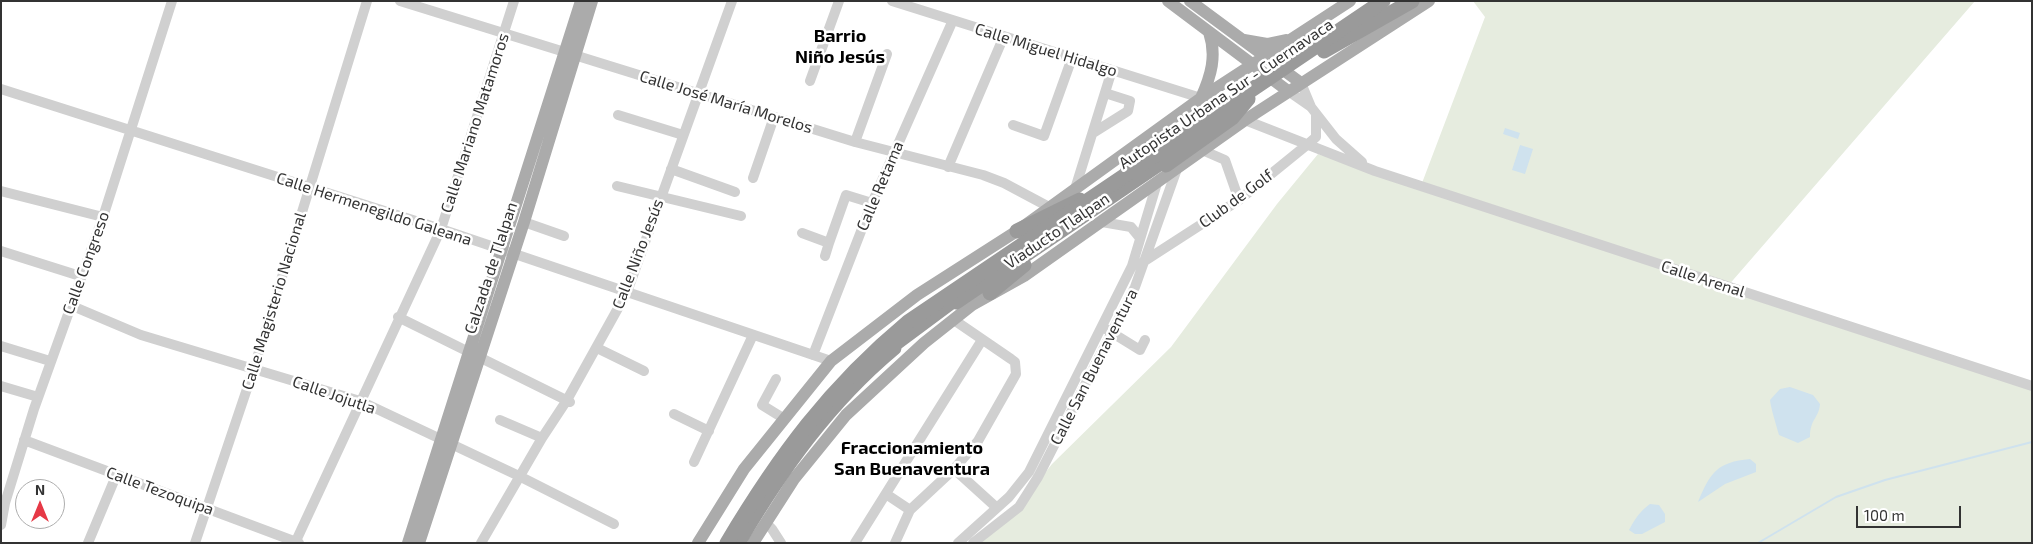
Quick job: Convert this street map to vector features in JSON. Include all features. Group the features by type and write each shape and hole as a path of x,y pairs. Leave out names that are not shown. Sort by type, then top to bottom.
{"highway":[{"path":"1358,24 1376,1"},
{"name":"Viaducto Tlalpan","path":"1318,51 1358,24 1382,1"},
{"name":"Autopista Urbana Sur - Cuernavaca","path":"733,543 783,464 810,429 856,379 886,351 977,284 1382,1"},
{"name":"Autopista Urbana Sur - Cuernavaca","path":"726,543 780,459 805,425 832,394 883,343 908,322 977,274 1395,1"},
{"name":"Viaducto Tlalpan","path":"726,543 756,488 806,420 833,388 882,342 1245,98 1399,1"},
{"path":"1358,24 1412,1"},
{"path":"1245,98 1232,118 1172,166 1130,176 1134,161 1206,109 1245,98"},
{"path":"1017,231 1103,194"},
{"path":"990,293 1032,258 1080,223 1103,194"},
{"name":"Viaducto Tlalpan","path":"738,543 801,444 864,374 921,327 1103,194"}],"main road":[{"name":"Calzada de Tlalpan","path":"507,253 524,222 569,54 581,1"},
{"name":"Calzada de Tlalpan","path":"419,543 446,443 569,54 592,1"},
{"path":"1168,1 1288,91"},
{"path":"1190,1 1301,83"},
{"name":"Viaducto Tlalpan","path":"698,543 744,469 831,361 917,296 1017,231 1201,98 1350,1"},
{"path":"1358,24 1373,29 1419,1"},
{"name":"Viaducto Tlalpan","path":"753,543 794,479 846,415 924,343 990,293 1024,276 1157,183 1172,166 1202,150 1288,91 1366,44 1429,1"},
{"path":"1201,98 1210,77 1212,64 1214,47 1209,32"},
{"path":"1242,39 1267,44 1291,40"},
{"name":"Calzada de Tlalpan","path":"408,543 446,443"}],"street":[{"name":"Calle Congreso","path":"1,525 12,479 38,397 132,130 172,1"},
{"name":"Calle Magisterio Nacional","path":"195,543 254,368 368,1"},
{"name":"Calle José María Morelos","path":"400,1 855,142 1004,183 1050,207"},
{"name":"Calle Mariano Matamoros","path":"296,542 398,317 441,229 514,1"},
{"name":"Calle Niño Jesús","path":"481,543 542,438 569,401 628,292 732,1"},
{"path":"810,81 839,1"},
{"name":"Calle Miguel Hidalgo","path":"892,1 1201,98"},
{"name":"Calle Retama","path":"813,355 872,203 953,20"},
{"path":"948,167 1004,36"},
{"path":"855,142 887,54"},
{"path":"1013,125 1044,136 1072,58"},
{"path":"1075,189 1112,70"},
{"path":"1301,83 1313,111 1316,136 1308,144"},
{"name":"Calle Hermenegildo Galeana","path":"1,89 441,229 507,253 831,361"},
{"path":"1288,91 1313,111 1353,156 1375,171"},
{"path":"1092,133 1128,111 1130,101 1105,93"},
{"path":"618,115 683,134"},
{"path":"753,178 774,117"},
{"path":"1245,120 1375,171"},
{"name":"Club de Golf","path":"1132,266 1145,261 1238,200 1308,144"},
{"path":"1202,150 1225,160 1238,200"},
{"name":"Calle San Buenaventura","path":"958,543 1009,497 1029,472 1107,329 1135,287 1145,261 1172,166"},
{"path":"671,169 735,192"},
{"name":"Calle Arenal","path":"1375,171 2032,386"},
{"name":"Calle San Buenaventura","path":"973,543 1019,507 1038,477 1107,329 1132,266 1157,183"},
{"path":"617,186 741,216"},
{"path":"1,191 102,217"},
{"path":"825,256 846,196 872,203"},
{"path":"524,222 564,236"},
{"path":"1102,222 1130,227 1140,238"},
{"path":"802,233 829,243"},
{"path":"1,251 80,276"},
{"name":"Calle Jojutla","path":"70,305 141,335 360,401 519,476 614,524"},
{"path":"398,317 569,401"},
{"path":"895,543 910,510 954,469 978,441 1016,374 1015,362 954,320"},
{"path":"1107,329 1140,350 1145,340"},
{"path":"694,462 753,335"},
{"path":"855,543 982,340"},
{"path":"1,346 50,361"},
{"path":"597,348 644,371"},
{"path":"776,379 762,404 784,418"},
{"path":"1,386 38,397"},
{"path":"674,414 709,431"},
{"path":"500,420 542,438"},
{"name":"Calle Tezoquipa","path":"24,440 296,542"},
{"path":"954,469 997,508"},
{"path":"88,543 116,476"},
{"path":"1,478 12,479"},
{"path":"886,494 910,510"},
{"path":"766,524 772,529 781,543"}],"shaded area":[{"path":"1473,1 1975,1 1727,287 1422,183 1485,17"},
{"path":"1318,154 2032,390 2032,543 973,543 1031,491 1052,464 1171,347 1277,204"}],"water":[{"path":"1505,128 1520,133 1518,139 1503,134"},
{"path":"1520,145 1533,149 1525,174 1512,170"},
{"path":"1790,387 1813,395 1820,404 1818,413 1811,426 1810,437 1798,443 1779,435 1770,400 1780,389"},
{"path":"1750,459 1756,464 1756,472 1725,484 1698,502 1711,476 1722,466"},
{"path":"1650,504 1659,505 1665,514 1665,522 1642,534 1635,534 1629,530 1643,509"}],"waterway":[{"path":"1758,543 1836,497 1885,480 2032,442"}],"district":[{"name":"Barrio Niño Jesús","path":"840,46"},
{"name":"Fraccionamiento San Buenaventura","path":"912,458"}]}
